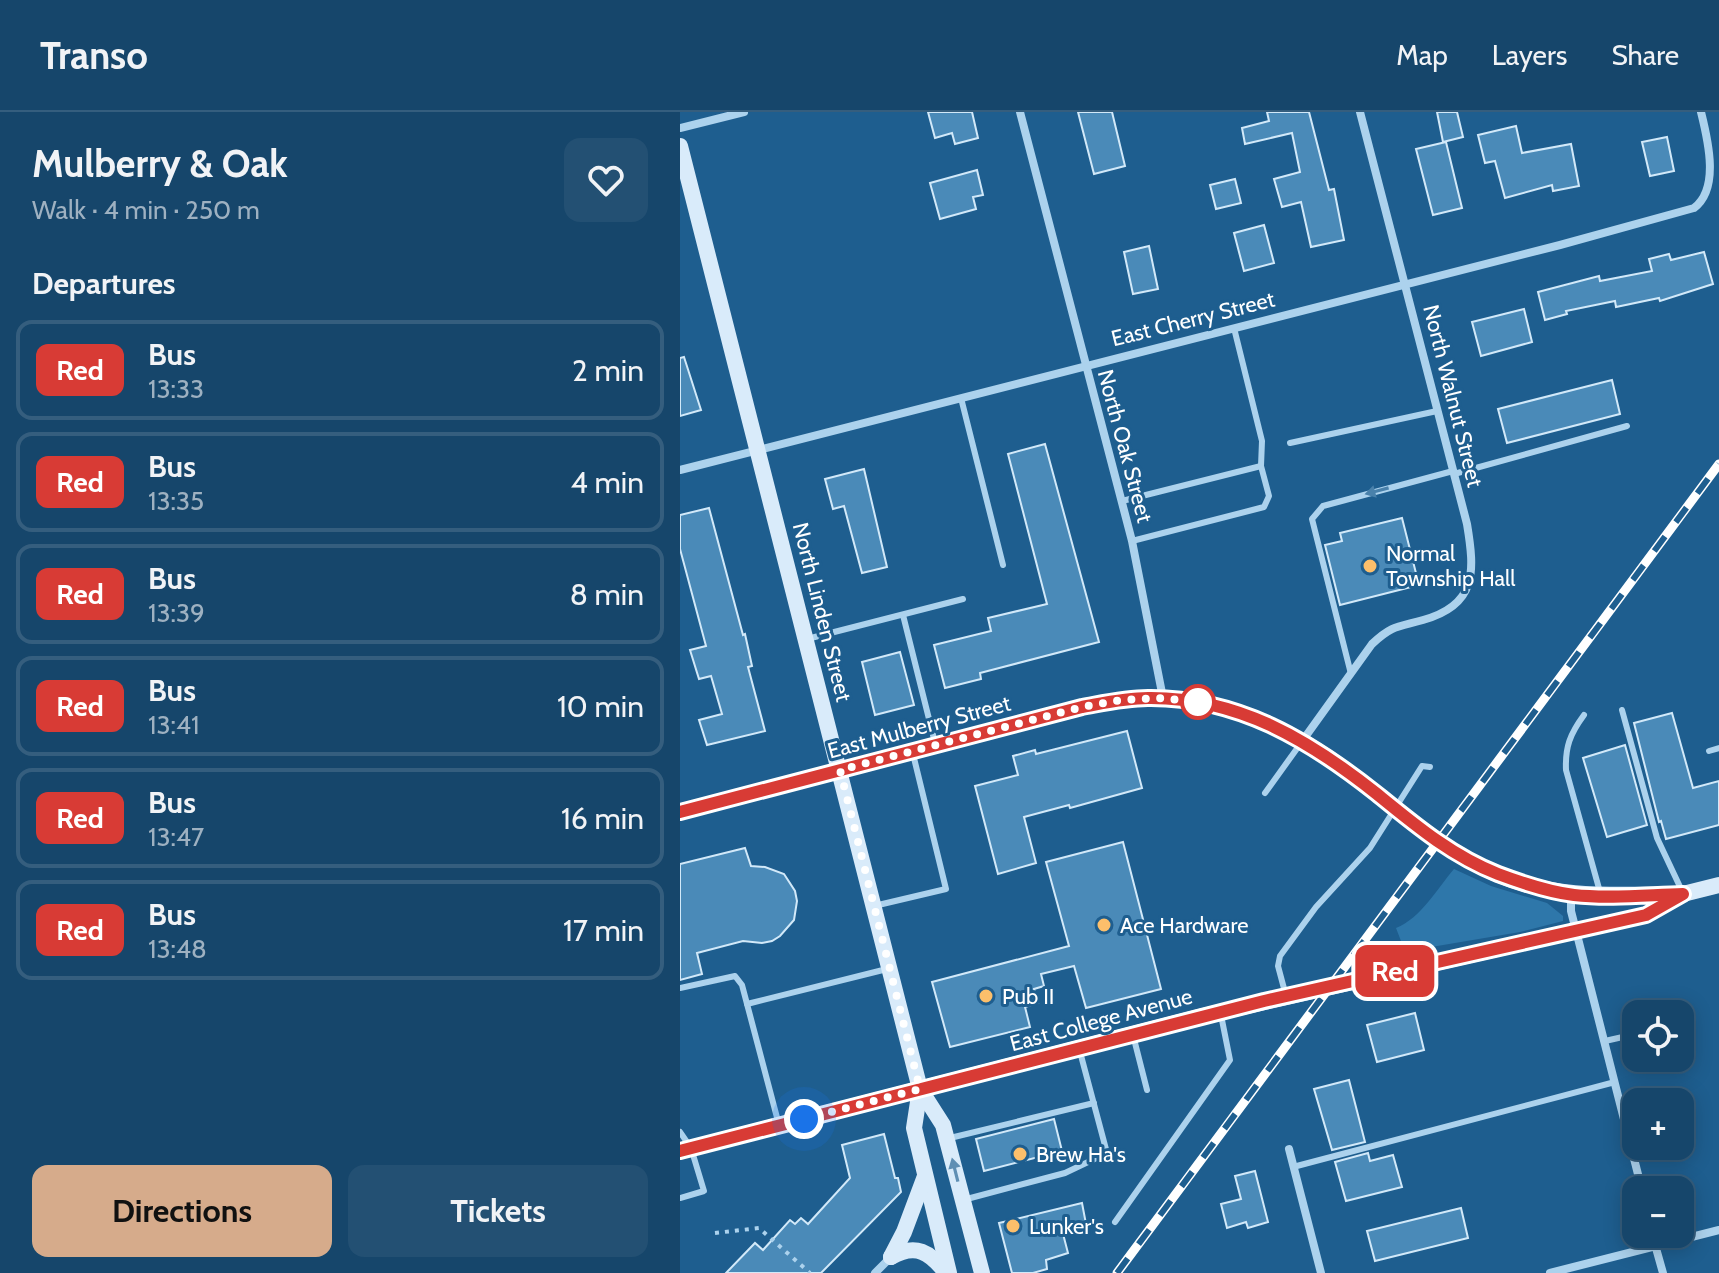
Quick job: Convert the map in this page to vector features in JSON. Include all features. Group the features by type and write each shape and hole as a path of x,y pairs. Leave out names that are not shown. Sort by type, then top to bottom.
{"main road":[{"name":"North Linden Street","path":"680,146 920,1089"},
{"name":"East Mulberry Street","path":"680,812 1082,707 1121,700 1167,699 1203,703 1245,714 1303,740 1459,856 1497,874 1571,895 1683,894"},
{"name":"East College Avenue","path":"685,1150 1286,996 1646,915 1683,894 1719,885"},
{"path":"920,1089 943,1125 982,1273"},
{"path":"920,1089 914,1128 948,1273"},
{"path":"891,1257 926,1175"},
{"path":"891,1257 902,1251 921,1251 933,1255 948,1273"}],"street":[{"path":"680,128 744,112"},
{"name":"North Oak Street","path":"1020,112 1122,501 1167,699"},
{"name":"North Walnut Street","path":"1351,674 1384,631 1444,613 1459,602 1470,581 1472,553 1360,112"},
{"name":"East Cherry Street","path":"680,470 1694,208 1711,195 1716,180 1701,112"},
{"path":"1303,740 1351,674"},
{"path":"1571,895 1571,911 1638,1176"},
{"path":"1289,1149 1321,1273"},
{"path":"1694,1236 1719,1230"},
{"path":"1550,1273 1644,1248"},
{"path":"1656,1248 1663,1273"},
{"path":"875,1273 891,1257"}],"lane":[{"path":"1132,541 1264,507 1269,496 1261,466 1262,441 1234,328"},
{"path":"961,398 1003,565"},
{"path":"1290,443 1437,411"},
{"path":"1351,674 1312,519 1323,506 1627,426"},
{"path":"1122,501 1261,466"},
{"path":"807,639 963,599"},
{"path":"903,615 935,745"},
{"path":"1622,710 1657,838 1683,894"},
{"path":"1584,715 1571,732 1566,750 1566,770 1601,895"},
{"path":"1265,793 1303,740"},
{"path":"1709,751 1719,748"},
{"path":"874,906 946,889 913,751"},
{"path":"1286,996 1278,966 1280,956 1316,907 1370,848 1422,766 1430,767"},
{"path":"747,1004 890,968"},
{"path":"680,988 735,976 742,985 779,1125"},
{"path":"1115,1222 1230,1060 1221,1012"},
{"path":"1133,1035 1147,1090"},
{"path":"1605,1041 1622,1037"},
{"path":"963,1200 1065,1173 1107,1153 1079,1048"},
{"path":"1293,1167 1615,1082"},
{"path":"947,1138 1094,1103"},
{"path":"680,1132 704,1191 680,1198"}],"path":[{"path":"715,1233 759,1228 810,1273"}],"shaded area":[{"path":"1454,869 1491,886 1547,903 1563,916 1563,921 1520,932 1384,955 1383,947 1401,941 1396,928 1421,910"}],"building":[{"path":"928,112 972,112 978,138 955,144 952,133 935,138"},
{"path":"1078,112 1112,112 1125,166 1094,174"},
{"path":"1267,112 1309,112 1329,190 1334,189 1344,240 1311,247 1301,202 1282,207 1274,179 1300,172 1292,133 1245,144 1242,128 1269,121"},
{"path":"1437,112 1457,112 1463,137 1443,142"},
{"path":"1516,126 1522,153 1571,144 1579,186 1553,191 1552,185 1505,198 1495,161 1485,163 1478,135"},
{"path":"1667,137 1674,171 1650,176 1642,142"},
{"path":"1446,142 1462,208 1433,215 1416,149"},
{"path":"977,170 983,195 973,197 976,209 940,219 930,183"},
{"path":"1235,179 1241,203 1216,209 1210,185"},
{"path":"1264,225 1274,263 1244,271 1234,233"},
{"path":"1149,246 1158,289 1133,294 1124,252"},
{"path":"1704,252 1713,284 1660,301 1659,298 1616,307 1615,301 1566,311 1567,314 1545,320 1538,292 1599,276 1600,281 1652,271 1649,259 1669,254 1671,260"},
{"path":"1524,309 1532,342 1481,356 1472,322"},
{"path":"684,357 701,410 680,416 680,358"},
{"path":"1612,380 1620,414 1507,443 1498,409"},
{"path":"1045,444 1099,642 980,673 981,679 945,688 934,645 991,631 988,618 1047,604 1008,454"},
{"path":"864,469 887,567 862,573 844,506 833,509 825,479"},
{"path":"709,508 745,634 752,666 748,667 765,731 707,745 699,720 722,714 711,676 699,679 690,650 706,646 680,549 680,515"},
{"name":"Normal Township Hall","path":"1402,518 1419,585 1340,605 1325,545 1342,541 1340,533"},
{"path":"900,652 914,705 875,715 862,662"},
{"path":"1672,713 1693,788 1719,781 1719,825 1666,839 1634,723"},
{"path":"1127,731 1142,788 1024,817 1036,863 998,874 975,786 1018,775 1013,756 1035,750 1036,754"},
{"path":"1625,745 1647,825 1607,837 1583,758"},
{"name":"Ace Hardware","path":"1123,842 1161,989 1086,1008 1074,966 1041,974 1044,986 1034,989 1038,1003 1025,1007 1030,1027 950,1047 932,982 1069,946 1046,862"},
{"path":"745,848 751,866 784,874 795,891 794,920 772,941 743,941 697,953 702,974 680,980 680,864"},
{"path":"1415,1013 1424,1050 1377,1062 1367,1025"},
{"path":"1349,1080 1365,1142 1332,1150 1314,1089"},
{"path":"1054,1119 1062,1151 984,1171 976,1139"},
{"path":"884,1134 901,1192 821,1273 726,1273 755,1243 763,1250 790,1220 795,1224 801,1218 808,1224 850,1178 842,1145"},
{"path":"1368,1153 1370,1161 1393,1155 1402,1187 1346,1201 1335,1162"},
{"path":"1255,1171 1268,1222 1248,1228 1246,1222 1227,1228 1221,1204 1241,1199 1235,1176"},
{"path":"1082,1203 1086,1224 1062,1230 1068,1253 1046,1260 1047,1269 1012,1273 999,1223"},
{"path":"1461,1208 1468,1238 1375,1261 1367,1231"}],"railway":[{"path":"1117,1273 1719,464"}],"bus line":[{"name":"Red","path":"680,812 1082,707 1121,700 1163,698 1203,703 1245,714 1295,735 1355,777 1439,843 1497,874 1571,895 1683,894 1646,915 1264,1001 680,1151"}],"place":[{"name":"Normal Township Hall","path":"1370,566"},
{"name":"Ace Hardware","path":"1104,925"},
{"name":"Pub II","path":"986,996"},
{"name":"Brew Ha's","path":"1020,1154"},
{"name":"Lunker's","path":"1013,1226"}],"route":[{"path":"804,1119 920,1089 840,770 1082,707 1145,698 1203,703 1198,702"}]}
